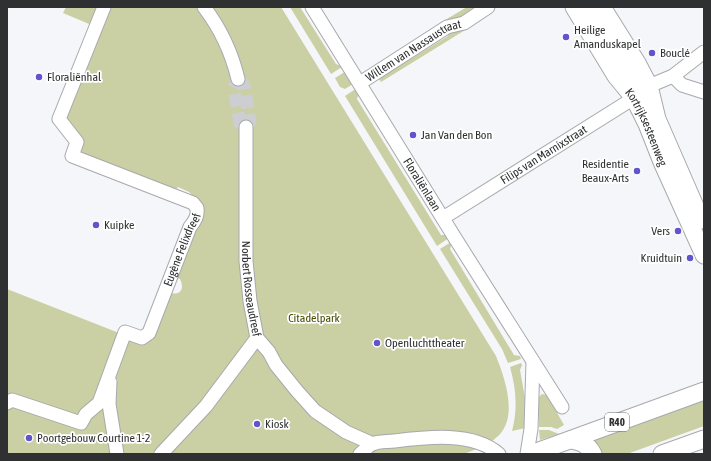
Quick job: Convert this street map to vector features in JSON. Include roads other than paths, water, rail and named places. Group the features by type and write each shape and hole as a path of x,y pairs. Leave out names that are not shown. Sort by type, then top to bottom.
{"main road":[{"name":"Kortrijksesteenweg","path":"574,7 616,76 641,92 657,119 704,226"},
{"name":"Kortrijksesteenweg","path":"602,7 637,63 647,124 662,162 704,255"},
{"name":"R40","path":"530,454 704,391"},
{"path":"662,454 704,439"},
{"path":"571,440 582,442 588,446 593,454"}],"street":[{"name":"Eugène Felixdreef","path":"7,403 12,400 81,423 86,414 99,403 125,332 142,338 149,333 190,227 195,222 198,214 197,208 193,203 72,156 78,142 59,119 104,7"},
{"path":"204,7 219,30 229,51 238,79"},
{"name":"Floraliënlaan","path":"312,7 532,362 562,407"},
{"name":"Willem van Nassaustraat","path":"360,83 447,28 464,23 488,7"},
{"path":"586,7 641,92"},
{"path":"592,7 641,92 704,240"},
{"name":"Filips van Marnixstraat","path":"443,218 641,92 673,76 704,52"},
{"path":"673,76 682,84 704,92"},
{"name":"Norbert Rosseaudreef","path":"246,127 246,261 250,301 257,338 269,352 276,365 315,411 346,432 373,444"},
{"path":"161,454 206,406 257,338"},
{"name":"Floraliënlaan","path":"527,454 531,429 533,394 532,362"},
{"path":"110,370 109,404 117,454"},
{"path":"360,454 373,444 412,438 470,439 482,443 499,454"}],"tunnel":[{"path":"238,79 244,85 250,121 246,127 240,123 234,88 238,79"}],"place":[{"name":"Heilige Amanduskapel","path":"566,37"},
{"name":"Bouclé","path":"652,53"},
{"name":"Floraliënhal","path":"39,77"},
{"name":"Jan Van den Bon","path":"413,135"},
{"name":"Residentie Beaux-Arts","path":"637,171"},
{"name":"Kuipke","path":"96,225"},
{"name":"Vers","path":"678,231"},
{"name":"Kruidtuin","path":"690,258"},
{"name":"Openluchttheater","path":"377,343"},
{"name":"Kiosk","path":"257,424"},
{"name":"Poortgebouw Courtine 1-2","path":"29,438"}],"park label":[{"name":"Citadelpark","path":"314,318"}]}
